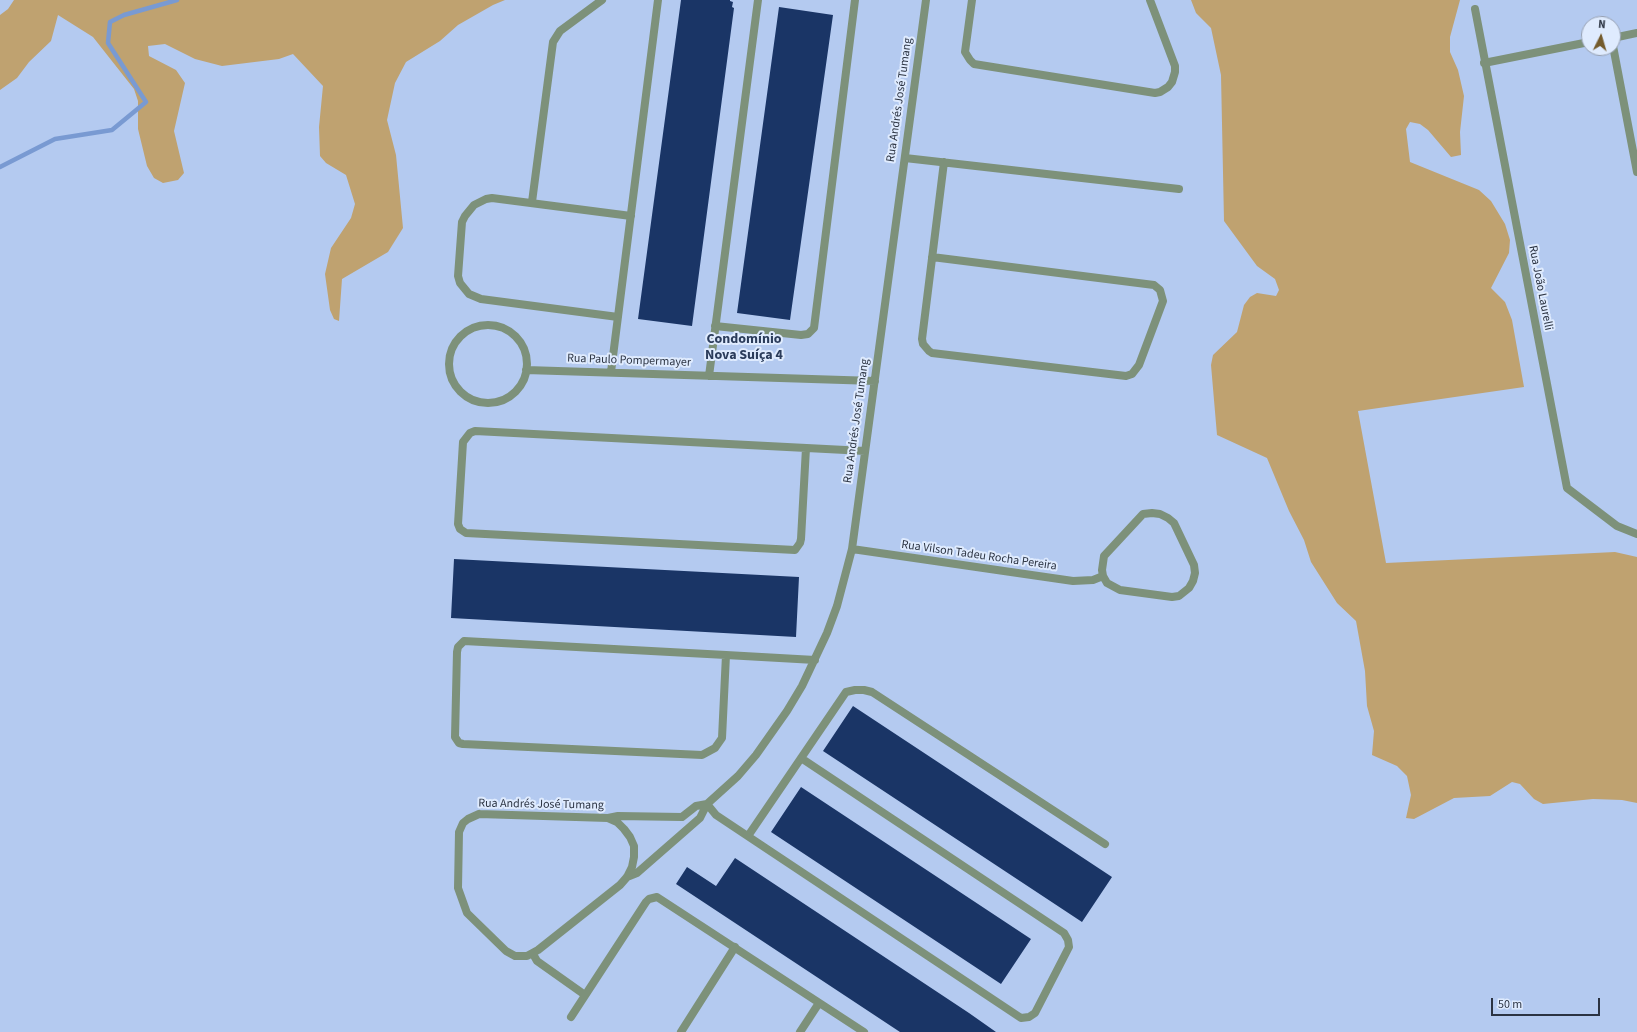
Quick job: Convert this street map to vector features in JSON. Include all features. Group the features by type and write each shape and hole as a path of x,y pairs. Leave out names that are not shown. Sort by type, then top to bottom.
{"street":[{"path":"532,202 553,42 560,30 602,0"},
{"path":"610,372 658,0"},
{"path":"709,376 758,0"},
{"path":"715,326 801,335 808,334 814,328 855,0"},
{"name":"Rua Andrés José Tumang","path":"707,804 738,776 772,734 787,711 815,660 837,606 852,550 926,0"},
{"path":"972,0 966,52 974,64 1155,93 1168,87 1172,82 1175,66 1150,0"},
{"name":"Rua João Laurelli","path":"1475,9 1484,63 1567,488 1617,526 1637,534"},
{"path":"1621,36 1637,33"},
{"path":"1484,63 1581,44"},
{"path":"1615,56 1637,172"},
{"path":"905,158 1179,189"},
{"path":"932,257 1154,286 1160,290 1163,301 1139,365 1132,374 1126,376 932,353 926,349 922,339 932,257 944,162"},
{"path":"618,317 481,300 468,294 458,276 457,269 462,222 469,210 479,201 492,198 631,216"},
{"path":"489,325 507,330 518,340 525,351 526,370 524,379 513,394 496,402 482,402 469,397 455,385 449,367 449,358 456,341 463,334 480,326 489,325"},
{"name":"Rua Paulo Pompermayer","path":"526,370 875,381"},
{"path":"806,448 801,538 800,543 794,550 466,533 458,524 463,442 470,433 475,431 865,451"},
{"path":"1152,513 1160,514 1174,523 1194,566 1195,574 1189,588 1184,593 1172,597 1120,590 1107,583 1104,576 1102,570 1104,556 1143,514 1152,513"},
{"name":"Rua Vilson Tadeu Rocha Pereira","path":"852,550 1073,581 1093,580 1104,576"},
{"path":"726,655 724,732 715,748 702,755 463,744 459,743 455,737 457,652 460,643 464,641 726,655 815,660"},
{"path":"748,836 846,692 855,690 872,692 1105,844"},
{"path":"707,804 716,815 1020,1018 1029,1017 1035,1013 1068,948 1067,936 801,758"},
{"path":"608,818 618,816 682,817 696,806 707,804"},
{"path":"627,877 637,874 700,818 707,804"},
{"name":"Rua Andrés José Tumang","path":"479,814 608,818 617,822 624,829 634,846 632,867 627,877 620,885 533,954 521,957 510,954 467,913 458,888 459,832 461,827 468,819 479,814"},
{"path":"570,1017 646,902 653,898 661,899 864,1032"},
{"path":"681,1032 735,948"},
{"path":"533,954 537,961 585,994"},
{"path":"800,1032 819,1003"}],"shaded area":[{"path":"14,0 505,0 493,5 458,25 440,41 406,62 395,83 387,120 396,155 403,228 388,252 342,279 339,321 334,319 330,310 325,274 331,248 351,218 355,204 346,175 326,163 320,156 319,127 323,86 293,54 279,59 222,66 195,59 165,44 148,46 149,56 176,70 185,83 174,131 184,173 178,180 163,183 154,178 147,166 138,129 138,101 134,89 93,37 58,15 51,41 29,62 17,78 0,90 0,15 8,9"},
{"path":"1191,0 1460,0 1450,37 1450,52 1458,70 1464,96 1460,132 1461,155 1451,157 1428,130 1420,124 1410,122 1406,129 1410,162 1479,190 1491,201 1505,224 1510,240 1509,253 1491,288 1505,302 1512,320 1524,387 1358,411 1386,563 1615,552 1637,557 1637,803 1622,800 1593,799 1543,804 1534,799 1520,784 1512,782 1490,796 1454,798 1414,819 1406,818 1411,795 1407,776 1397,766 1372,755 1374,731 1367,706 1365,671 1356,621 1337,603 1311,562 1304,540 1289,511 1267,458 1217,435 1211,365 1213,355 1237,332 1244,305 1250,297 1257,293 1276,296 1279,290 1275,279 1257,266 1224,221 1221,75 1211,28 1196,13"}],"building":[{"path":"681,0 730,0 733,2 732,7 734,8 692,326 638,319"},
{"path":"779,7 833,15 790,320 737,313"},
{"path":"454,559 799,577 796,637 451,618"},
{"path":"853,706 1112,877 1082,922 823,751"},
{"path":"801,787 1031,939 1001,984 771,832"},
{"path":"735,858 996,1032 900,1032 676,884 687,867 716,886"}],"waterway":[{"path":"0,167 55,139 112,130 146,102 108,43 110,22 124,15 177,0"}],"district":[{"name":"Condomínio Nova Suíça 4","path":"744,348"}]}
